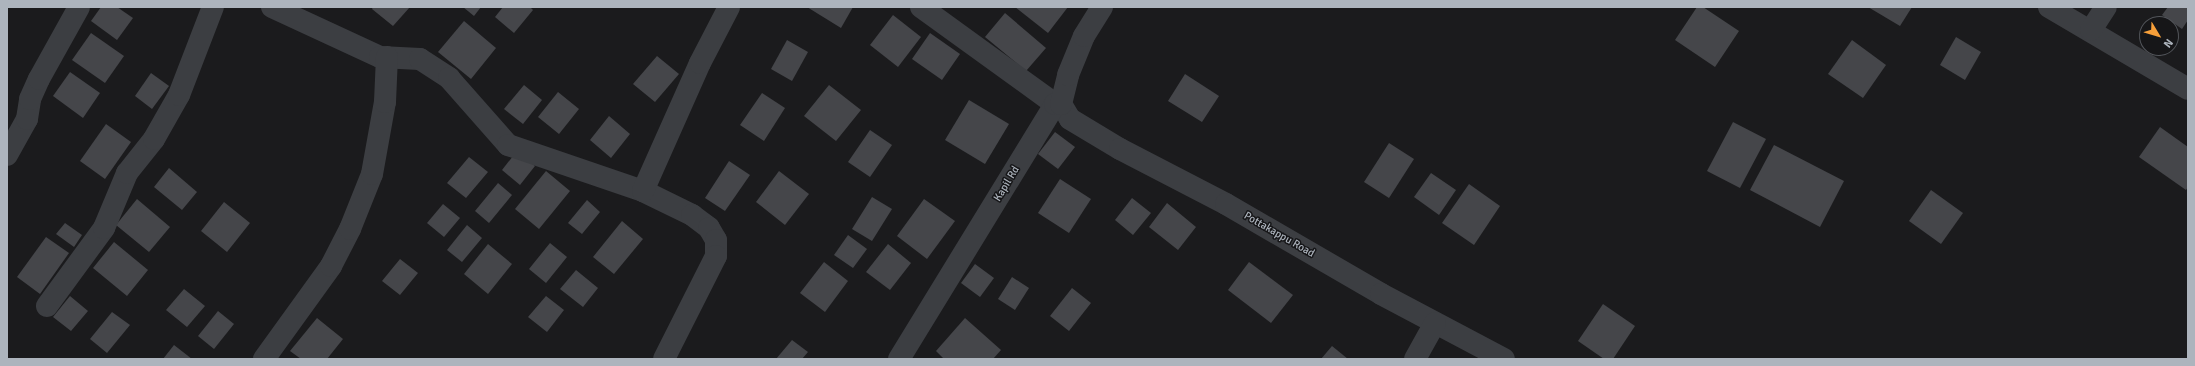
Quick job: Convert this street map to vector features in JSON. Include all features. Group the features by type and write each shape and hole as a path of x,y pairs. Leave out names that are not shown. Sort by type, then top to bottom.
{"street":[{"path":"7,155 27,119 30,99 39,79 79,7"},
{"path":"47,306 104,228 127,173 154,139 179,95 213,7"},
{"path":"272,7 380,57 420,59 449,78 508,144 643,191 692,215 709,228 716,240 716,256 664,359"},
{"path":"643,191 697,70 729,7"},
{"name":"Pottakappu Road","path":"920,7 1058,104 1070,118 1120,149 1226,204 1435,323 1504,359"},
{"name":"Kapil Rd","path":"899,359 1058,104 1084,36 1102,7"},
{"path":"2049,7 2091,30 2188,89"},
{"path":"2091,30 2106,7"},
{"path":"264,359 331,266 350,229 372,174 385,102 387,57"},
{"path":"1415,359 1435,323"}],"building":[{"path":"101,7 117,7 133,18 117,40 91,21"},
{"path":"373,7 410,7 393,26 372,9"},
{"path":"463,7 481,7 474,16"},
{"path":"503,7 530,7 533,10 514,33 495,17"},
{"path":"807,7 853,7 841,28"},
{"path":"1015,7 1068,7 1048,33"},
{"path":"1697,7 1703,7 1739,31 1715,67 1675,40"},
{"path":"1868,7 1912,7 1900,26"},
{"path":"2168,7 2188,7 2188,20 2182,29 2179,27 2179,16 2162,15"},
{"path":"1005,13 1046,48 1026,71 985,37"},
{"path":"893,15 921,37 898,67 870,45"},
{"path":"464,21 496,48 471,79 438,52"},
{"path":"91,33 124,56 105,83 72,60"},
{"path":"930,33 960,54 942,80 912,59"},
{"path":"1956,37 1981,52 1965,80 1940,65"},
{"path":"787,40 808,52 792,81 771,69"},
{"path":"1852,40 1886,65 1863,98 1828,74"},
{"path":"657,56 679,74 655,102 633,84"},
{"path":"70,72 100,93 83,118 53,96"},
{"path":"151,73 169,86 152,109 135,96"},
{"path":"1185,74 1219,96 1202,122 1168,101"},
{"path":"524,85 542,100 523,124 504,109"},
{"path":"829,85 861,110 836,141 804,116"},
{"path":"558,92 579,109 559,134 538,117"},
{"path":"762,93 785,108 764,141 740,125"},
{"path":"969,100 1009,124 985,164 945,140"},
{"path":"609,116 630,134 611,158 590,140"},
{"path":"1733,122 1766,139 1740,188 1707,171"},
{"path":"106,124 131,142 105,179 80,161"},
{"path":"2160,127 2188,147 2188,187 2186,190 2139,157"},
{"path":"870,130 892,145 870,177 848,162"},
{"path":"1055,132 1075,147 1058,169 1038,154"},
{"path":"1389,143 1414,159 1389,198 1364,182"},
{"path":"1774,145 1844,181 1820,227 1750,190"},
{"path":"517,151 535,166 520,185 502,170"},
{"path":"469,157 488,172 466,198 447,183"},
{"path":"729,161 750,175 725,211 705,198"},
{"path":"169,168 197,192 182,210 154,187"},
{"path":"546,171 570,191 539,229 515,209"},
{"path":"779,171 809,194 785,225 756,202"},
{"path":"1431,173 1456,190 1439,215 1414,197"},
{"path":"1060,179 1091,199 1069,233 1038,213"},
{"path":"498,183 512,195 489,223 475,211"},
{"path":"1469,184 1500,206 1474,245 1442,223"},
{"path":"1931,190 1963,213 1941,244 1909,221"},
{"path":"872,197 892,209 872,241 852,229"},
{"path":"1132,198 1151,213 1133,235 1115,220"},
{"path":"137,199 170,227 149,252 116,225"},
{"path":"924,199 955,221 927,259 897,236"},
{"path":"587,200 600,212 582,234 568,223"},
{"path":"224,202 250,223 227,252 201,231"},
{"path":"1167,203 1196,227 1178,250 1149,227"},
{"path":"443,204 460,218 444,237 427,223"},
{"path":"622,221 643,239 614,274 593,257"},
{"path":"65,223 82,235 74,247 56,234"},
{"path":"467,225 482,238 462,262 447,250"},
{"path":"848,235 867,249 853,268 834,255"},
{"path":"46,237 69,253 40,294 17,277"},
{"path":"114,242 148,270 127,296 93,268"},
{"path":"550,243 567,257 546,283 529,269"},
{"path":"488,244 512,264 488,294 464,274"},
{"path":"888,244 911,263 890,290 866,272"},
{"path":"400,259 418,273 400,295 382,281"},
{"path":"824,262 848,281 825,312 800,293"},
{"path":"1249,262 1293,295 1271,323 1228,290"},
{"path":"975,264 994,278 980,297 961,283"},
{"path":"576,270 598,288 583,307 560,289"},
{"path":"1012,277 1029,288 1015,310 998,299"},
{"path":"1072,288 1091,303 1069,331 1050,316"},
{"path":"184,289 205,306 187,327 166,310"},
{"path":"70,296 88,311 71,331 53,317"},
{"path":"546,296 564,310 547,332 528,317"},
{"path":"1603,304 1635,326 1613,359 1604,359 1578,341"},
{"path":"218,311 234,324 214,349 198,336"},
{"path":"112,312 130,325 107,353 90,339"},
{"path":"317,318 343,339 327,359 301,359 290,351"},
{"path":"965,318 1001,350 993,359 944,359 936,351"},
{"path":"792,340 808,352 802,359 776,359"},
{"path":"174,345 192,359 163,359"},
{"path":"1332,346 1348,359 1321,359"}]}
